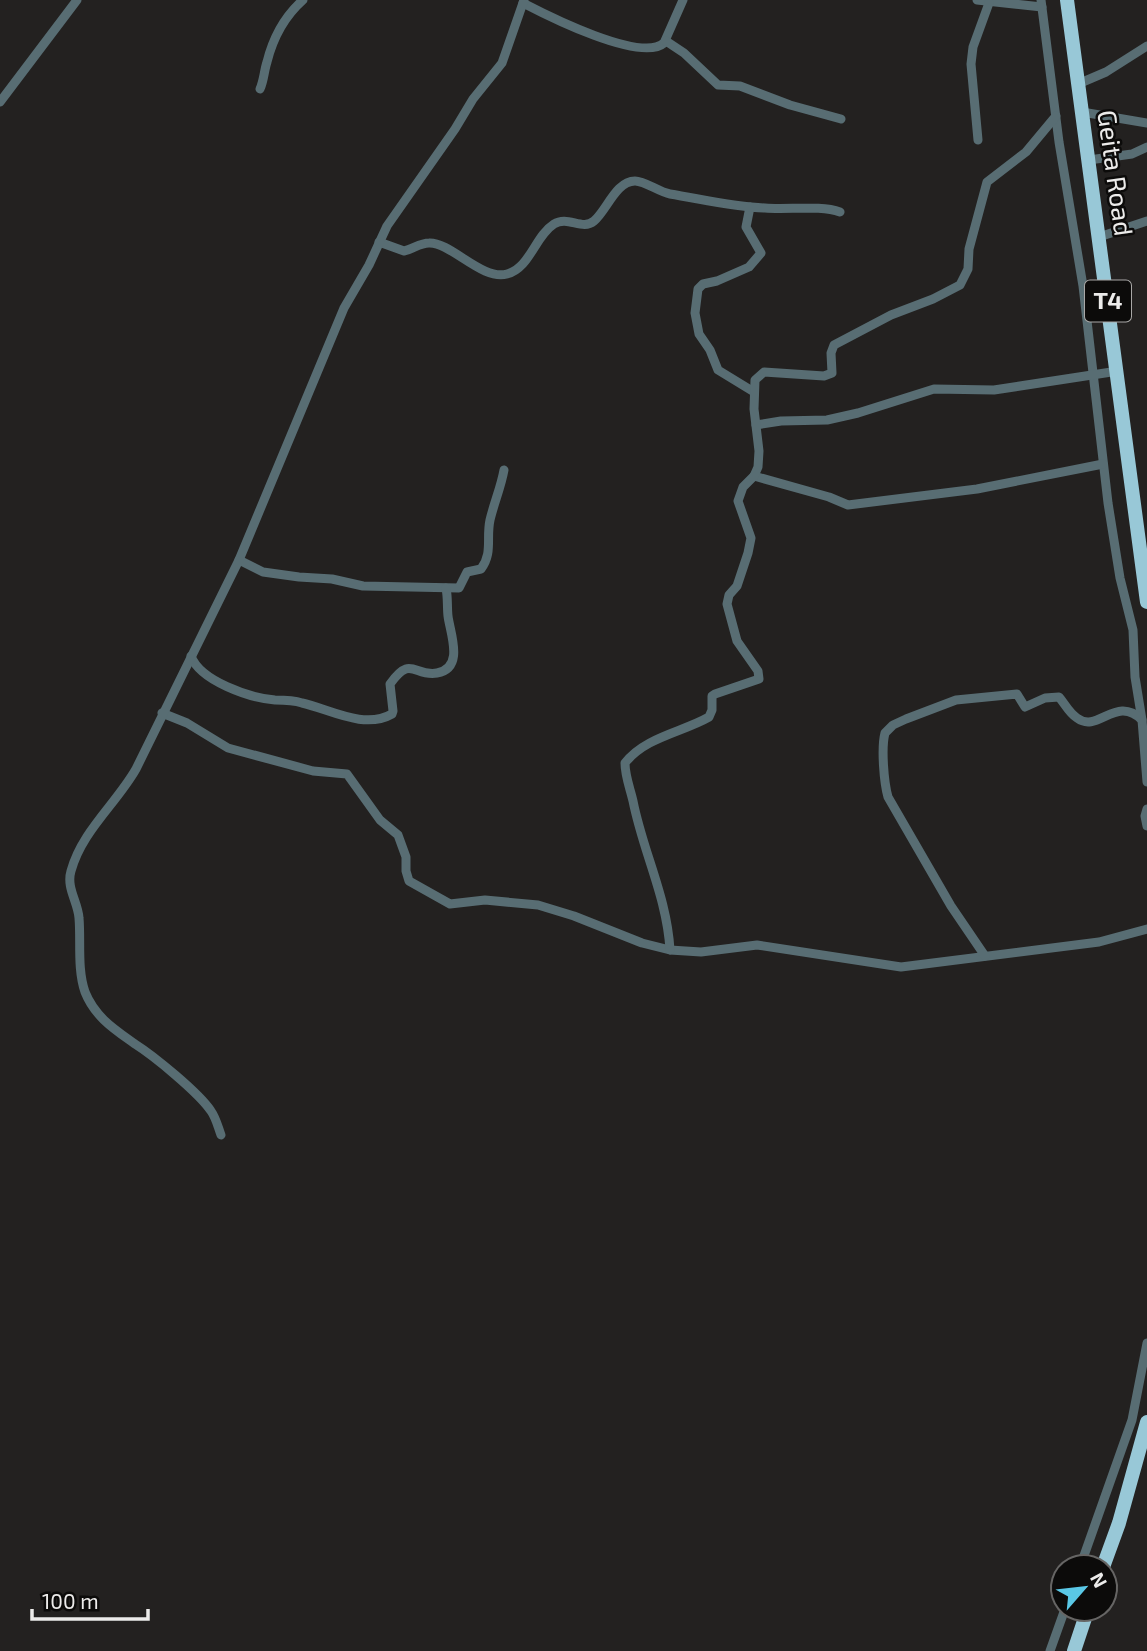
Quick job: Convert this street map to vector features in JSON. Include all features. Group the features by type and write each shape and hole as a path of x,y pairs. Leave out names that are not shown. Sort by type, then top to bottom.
{"highway":[{"name":"Geita Road","path":"1067,0 1147,602"},
{"path":"1108,1553 1147,1422"},
{"path":"1073,1651 1083,1623"}],"street":[{"path":"0,102 77,0"},
{"path":"260,89 271,48 282,24 293,8 303,0"},
{"path":"221,1135 211,1111 203,1101 153,1057 108,1026 88,999 82,981 79,917 70,886 71,872 89,832 129,782 239,560 344,307 369,265 387,226 473,99 502,63 524,2 594,36 649,49 659,47 666,41 683,0"},
{"path":"977,0 1041,3 1083,286 1103,464 1120,578 1133,630 1135,677 1147,782"},
{"path":"978,140 971,64 973,47 989,2"},
{"path":"666,41 677,47 718,85 740,86 790,105 841,119"},
{"path":"1078,84 1106,72 1147,46"},
{"path":"1082,113 1147,122"},
{"path":"670,950 663,899 636,820 625,763 649,745 709,718 712,696 715,694 759,679 758,671 737,640 727,604 727,598 739,581 751,538 740,508 739,495 754,476 760,458 755,380 764,372 824,376 832,373 831,353 834,345 891,315 960,285 968,269 969,249 987,181 1026,152 1056,116"},
{"path":"1089,160 1132,154 1147,147"},
{"path":"379,242 404,251 420,244 434,243 485,270 506,275 518,268 540,237 555,223 567,220 583,225 592,222 620,188 630,182 642,183 659,192 750,206 840,212"},
{"path":"750,206 747,227 758,246 760,257 749,267 703,284 698,289 695,313 699,334 710,350 718,370 754,392"},
{"path":"1099,237 1147,221"},
{"path":"756,425 781,421 827,420 859,413 934,389 994,390 1118,371"},
{"path":"754,476 824,495 848,505 966,491 1103,464"},
{"path":"239,560 263,572 323,578 372,587 459,588 467,572 484,566 489,552 488,529 504,470"},
{"path":"191,656 197,669 241,692 274,700 299,702 348,717 386,718 392,714 390,684 396,676 407,668 436,673 447,668 453,657 454,644 446,589"},
{"path":"985,956 951,906 888,797 883,743 885,733 893,725 949,702 1017,694 1025,707 1045,698 1059,697 1077,719 1085,722 1096,720 1116,710 1136,714 1142,720"},
{"path":"162,713 187,723 228,748 313,771 348,774 380,820 398,835 406,857 406,874 409,881 450,904 485,900 538,905 642,943 670,950 701,952 757,945 901,967 1099,942 1147,929"},
{"path":"1147,809 1147,826"},
{"path":"1085,1553 1132,1420 1147,1343"},
{"path":"1050,1651 1060,1623"}]}
